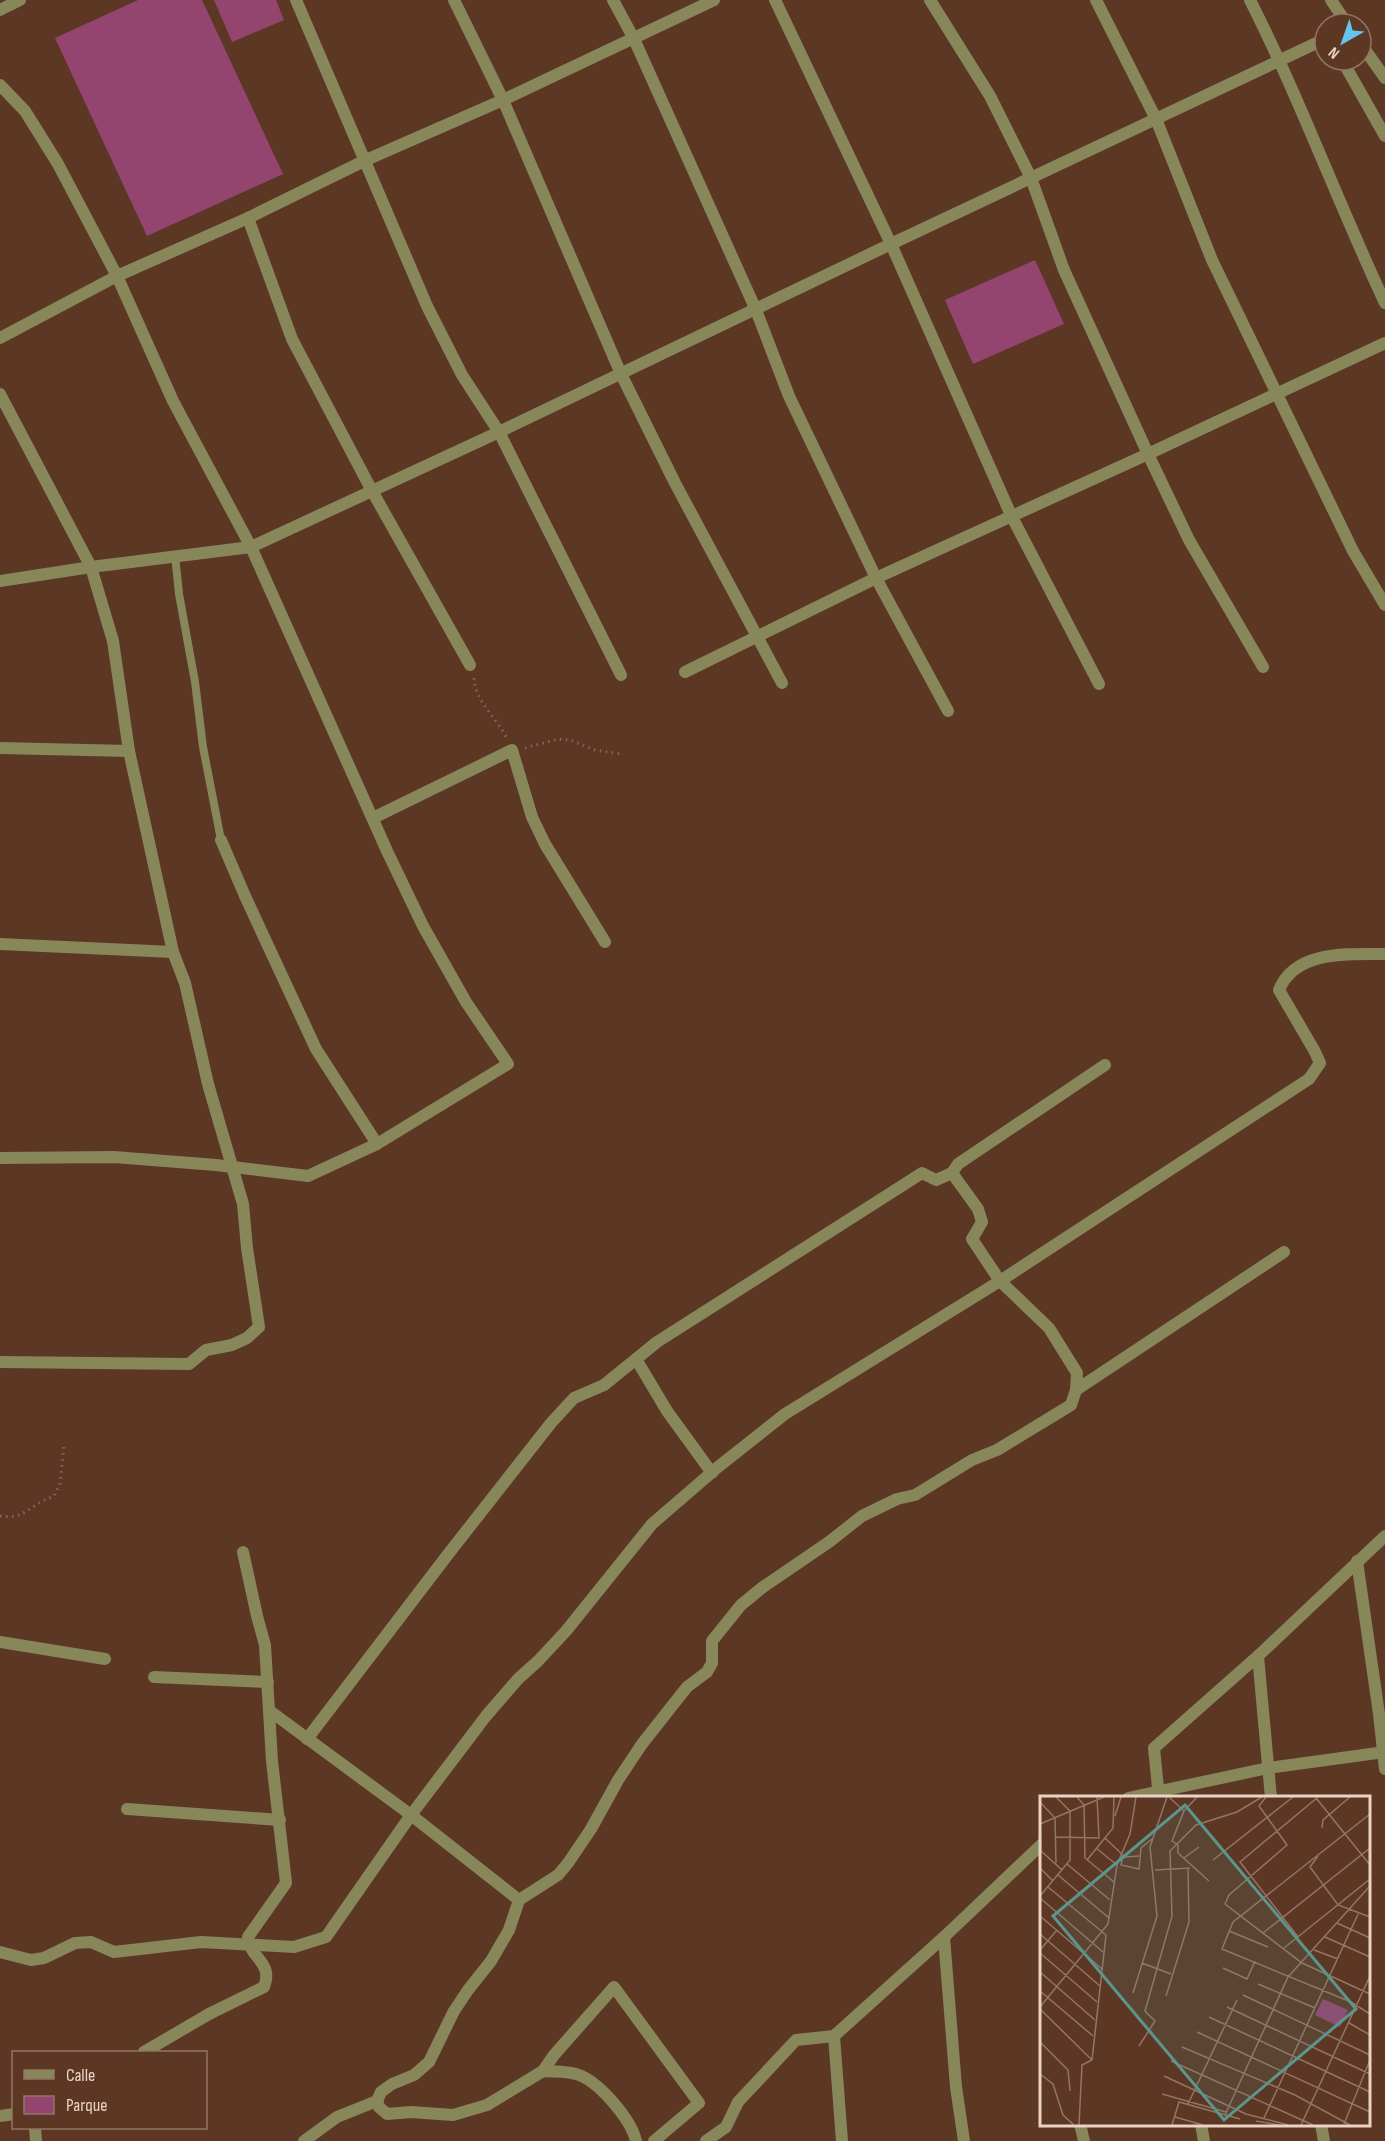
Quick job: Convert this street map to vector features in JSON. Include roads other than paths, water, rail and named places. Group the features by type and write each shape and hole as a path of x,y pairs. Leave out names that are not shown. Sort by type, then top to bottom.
{"street":[{"path":"0,10 20,0"},
{"path":"296,0 427,306 462,375 499,432 621,675"},
{"path":"454,0 503,100 621,374 675,483 782,683"},
{"path":"613,0 634,39 756,310 789,396 876,578 948,711"},
{"path":"0,338 117,276 248,218 366,160 503,100 714,0"},
{"path":"775,0 891,244 1011,515 1099,684"},
{"path":"930,0 990,96 1031,178 1064,270 1148,454 1189,540 1263,667"},
{"path":"1096,0 1156,119 1212,260 1353,551 1385,605"},
{"path":"1250,0 1281,60 1361,252 1385,303"},
{"path":"0,581 175,555 251,547 499,432 1313,45"},
{"path":"1373,61 1385,78"},
{"path":"1349,72 1385,136"},
{"path":"0,85 25,111 52,155 117,276 173,401 251,547 423,926 466,1002 508,1064 377,1144 308,1176 114,1157 0,1158"},
{"path":"248,218 292,339 470,665"},
{"path":"685,672 876,578 1385,343"},
{"path":"0,394 91,567 113,641 129,751 173,952 185,983 208,1084 243,1204 259,1327 247,1338 232,1345 206,1350 189,1364 0,1362"},
{"path":"0,748 129,751"},
{"path":"373,818 512,750 532,817 545,844 605,942"},
{"path":"221,840 316,1049 377,1144"},
{"path":"0,944 173,952"},
{"path":"0,1952 31,1960 44,1958 75,1943 91,1942 114,1952 201,1942 294,1947 326,1937 411,1815 486,1716 518,1679 566,1631 652,1524 785,1414 1000,1281 1309,1078 1320,1063 1279,990 1283,979 1299,965 1326,956 1385,954"},
{"path":"307,1739 551,1423 574,1398 604,1385 657,1342 922,1173 936,1180 952,1173 958,1164 1105,1065"},
{"path":"654,2141 699,2103 614,1987 554,2055 543,2071 487,2105 453,2115 411,2112 387,2114 379,2107 377,2101 381,2092 392,2084 414,2075 429,2062 454,2011 491,1961 509,1930 519,1900 558,1875 568,1863 642,1744 687,1687 707,1672 712,1663 712,1641 741,1605 862,1516 897,1498 915,1495 972,1460 997,1450 1071,1405 1076,1390 1077,1373 1049,1328 1000,1281 972,1239 982,1222 978,1209 952,1173"},
{"path":"1076,1390 1284,1252"},
{"path":"636,1359 667,1411 711,1473"},
{"path":"1159,1794 1154,1748 1258,1656 1385,1536"},
{"path":"146,2051 209,2014 264,1987 268,1978 265,1967 248,1945 248,1937 286,1883 272,1761 266,1646 243,1552"},
{"path":"1357,1562 1385,1769"},
{"path":"0,1642 105,1659"},
{"path":"1258,1656 1271,1796"},
{"path":"154,1677 268,1682"},
{"path":"270,1711 411,1815 519,1900"},
{"path":"1138,1796 1159,1794 1268,1768 1384,1752"},
{"path":"127,1809 280,1820"},
{"path":"706,2141 726,2127 738,2102 796,2040 834,2036 944,1937 1040,1845"},
{"path":"944,1937 956,2086 964,2141"},
{"path":"834,2036 842,2141"},
{"path":"543,2071 575,2074 593,2082 621,2113 634,2131 636,2141"},
{"path":"304,2141 337,2117 377,2101"},
{"path":"1080,2126 1084,2141"},
{"path":"1201,2126 1204,2141"},
{"path":"1321,2126 1324,2141"},
{"path":"726,2127 728,2141"}],"lane":[{"path":"175,555 203,747 221,840"}]}
